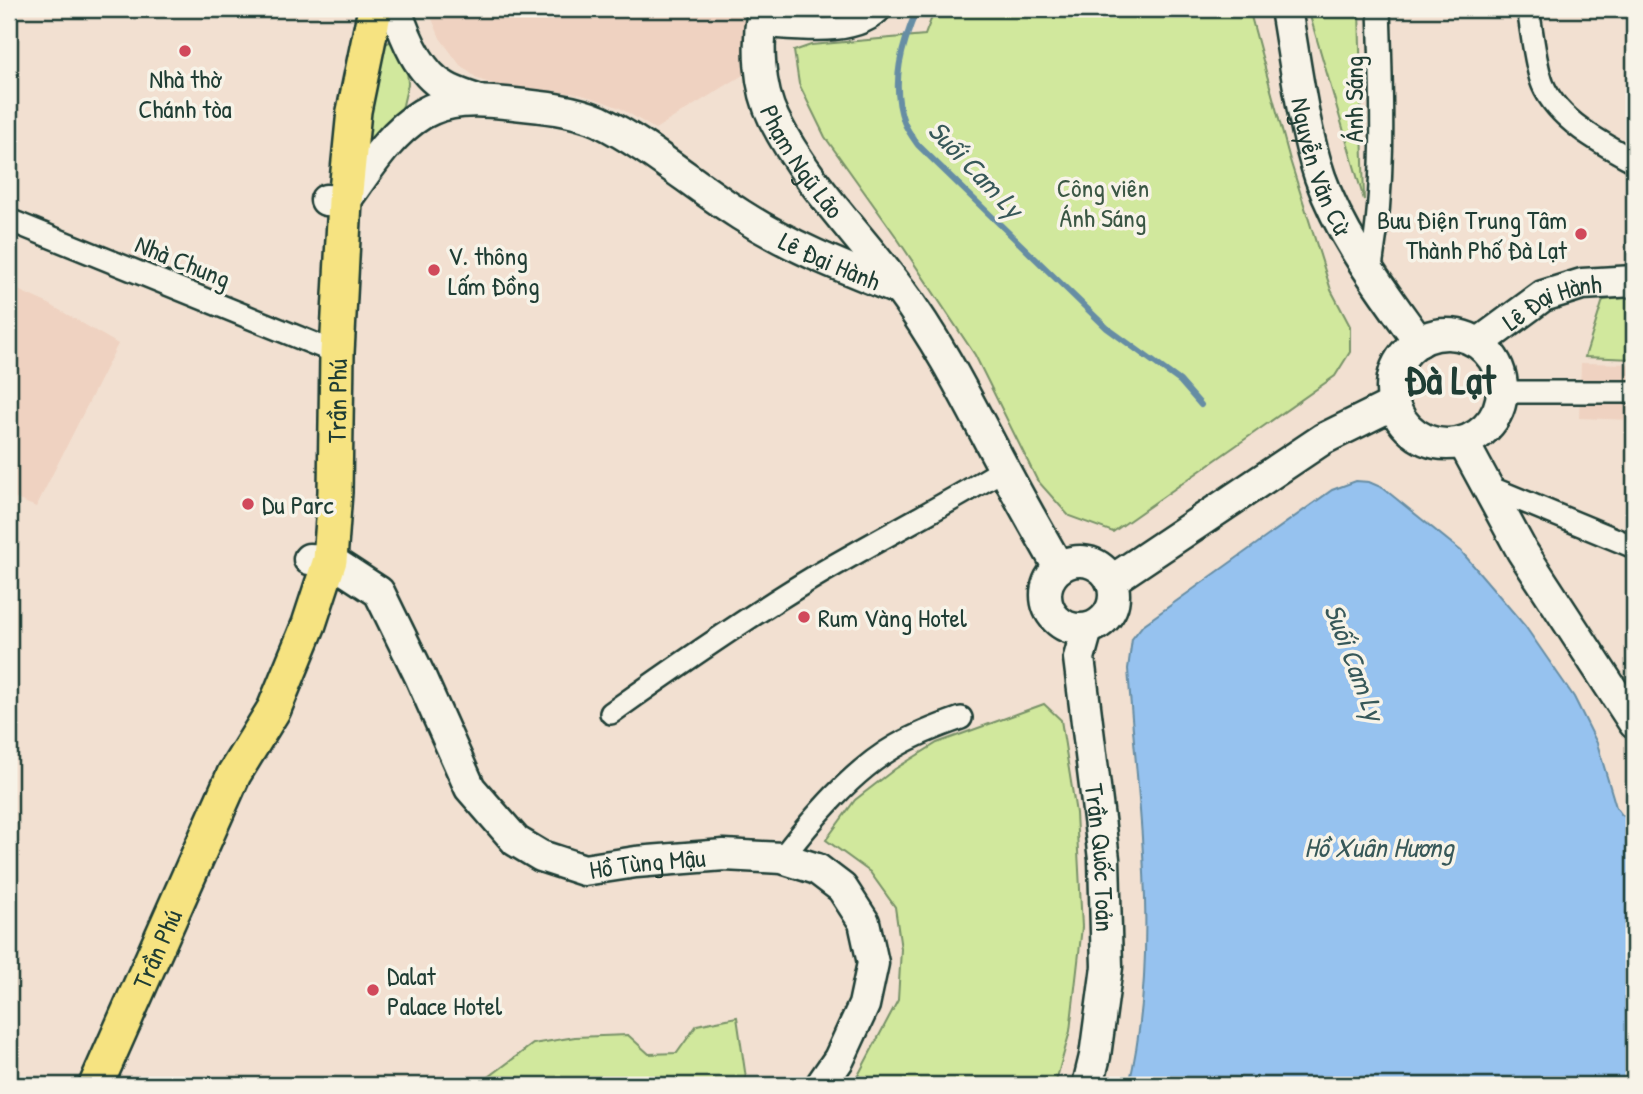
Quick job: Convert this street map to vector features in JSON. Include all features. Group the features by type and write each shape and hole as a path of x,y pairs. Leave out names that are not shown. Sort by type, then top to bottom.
{"main road":[{"name":"Trần Phú","path":"96,1085 234,774 274,709 309,624 319,560 335,492 327,349 335,201 333,110 353,9"},
{"name":"Trần Phú","path":"335,201 375,9"}],"street":[{"name":"Lê Đại Hành","path":"396,9 402,27 428,75 446,88 477,100"},
{"path":"761,17 804,29 846,27 866,22 881,9"},
{"name":"Nguyễn Văn Cừ","path":"1286,9 1301,95 1320,177 1353,245 1419,342"},
{"name":"Ánh Sáng","path":"1370,272 1378,227 1383,117 1380,9"},
{"path":"1528,9 1542,83 1557,109 1600,141 1634,160"},
{"name":"Phạm Ngũ Lão","path":"761,17 760,54 773,118 832,208 900,290"},
{"name":"Lê Đại Hành","path":"335,201 403,129 422,114 446,103 477,100 546,107 597,120 667,163 741,215 802,249 900,290 951,367 1003,469 1059,568"},
{"name":"Nhà Chung","path":"9,220 327,349"},
{"name":"Lê Đại Hành","path":"1479,343 1543,296 1582,284 1634,281"},
{"path":"1433,335 1464,336 1479,343 1489,353 1501,378 1499,408 1490,423 1478,435 1463,442 1437,442 1413,432 1402,420 1394,404 1396,369 1405,354 1433,335"},
{"path":"1502,392 1634,392"},
{"path":"1111,581 1323,439 1394,404"},
{"path":"1463,442 1522,551 1634,723"},
{"path":"611,713 698,650 803,584 1003,469"},
{"path":"1489,487 1634,547"},
{"name":"Hồ Tùng Mậu","path":"319,560 379,592 470,788 516,841 541,856 584,870 636,862 723,855 782,858 817,869 842,888 863,922 873,963 864,1005 839,1059 821,1085"},
{"path":"1088,562 1097,566 1111,581 1114,591 1110,611 1105,619 1087,629 1067,627 1051,614 1045,595 1047,585 1059,568 1068,563 1088,562"},
{"name":"Trần Quốc Toản","path":"1087,629 1079,659 1104,859 1107,967 1095,1056 1088,1085"},
{"path":"782,858 810,822 837,794 894,747 928,729 961,718"}],"shaded area":[{"path":"428,9 750,9 748,72 655,129 620,108 596,99 578,94 495,85 478,79 460,65 440,38"},
{"path":"9,286 49,304 118,344 36,507 9,496"},
{"path":"1581,363 1634,364 1634,420 1579,418"}],"green space":[{"name":"Công viên Ánh Sáng","path":"935,9 1249,9 1290,160 1331,290 1350,326 1350,352 1335,376 1113,532 1069,516 1037,480 975,355 895,235 825,137 799,84 794,51 811,45 925,35"},
{"path":"1308,9 1359,9 1364,200"},
{"path":"391,41 395,42 407,67 408,84 403,105 399,116 370,143 364,143 381,47"},
{"path":"1634,297 1634,359 1585,357 1603,300"},
{"path":"1044,704 1061,720 1076,813 1082,927 1070,1031 1055,1085 853,1085 898,1000 901,949 895,907 870,872 826,840 855,800 895,769 937,743"},
{"path":"737,1017 747,1085 478,1085 533,1044 575,1037 628,1035 649,1054 677,1053 697,1025"}],"water":[{"name":"Hồ Xuân Hương","path":"1356,481 1369,482 1383,488 1461,551 1525,626 1574,697 1597,743 1616,807 1622,815 1634,822 1634,1085 1129,1085 1139,1034 1145,930 1141,825 1128,669 1132,639 1143,625 1332,490"}],"waterway":[{"name":"Suối Cam Ly","path":"917,9 903,50 898,93 904,122 918,145 1107,328 1180,381 1201,405"}],"place":[{"name":"Nhà thờ Chánh tòa","path":"185,51"},
{"name":"Bưu Điện Trung Tâm Thành Phố Đà Lạt","path":"1581,234"},
{"name":"V. thông Lấm Đồng","path":"434,270"},
{"name":"Du Parc","path":"248,504"},
{"name":"Rum Vàng Hotel","path":"804,617"},
{"name":"Dalat Palace Hotel","path":"373,990"}],"district":[{"name":"Đà Lạt","path":"1450,379"}]}
